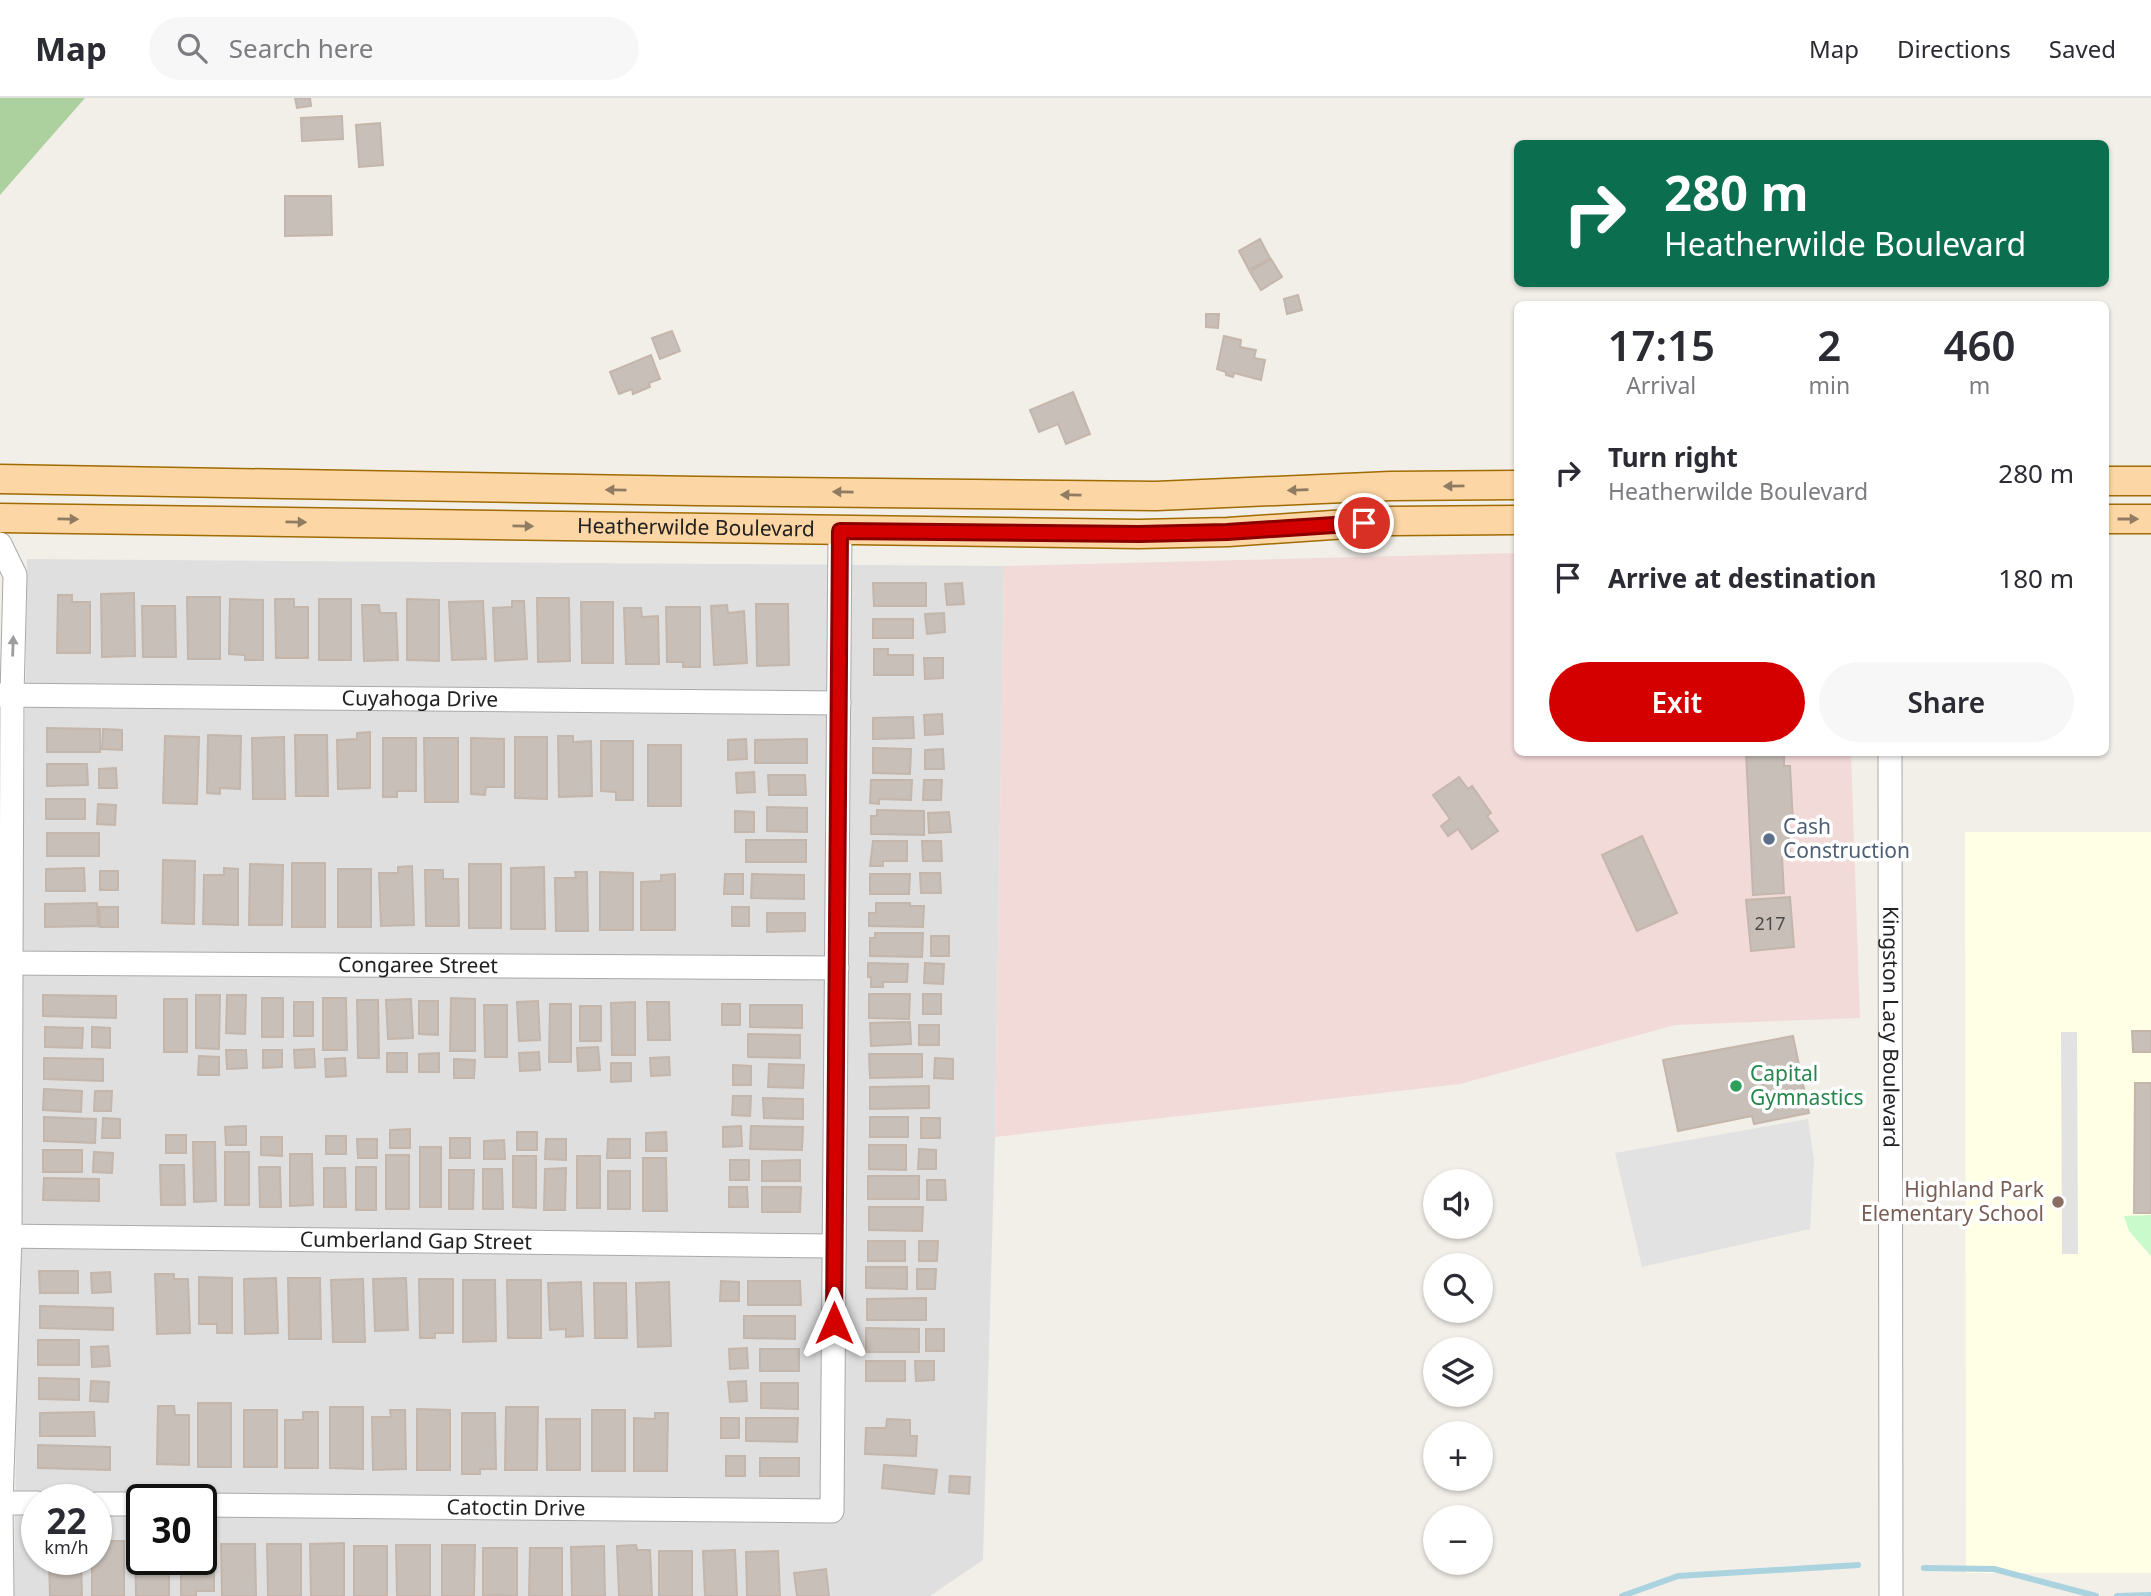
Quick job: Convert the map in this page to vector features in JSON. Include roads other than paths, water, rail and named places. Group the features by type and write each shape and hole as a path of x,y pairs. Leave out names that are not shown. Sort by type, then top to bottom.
{"main road":[{"name":"Heatherwilde Boulevard","path":"0,479 1156,496 1391,486 1514,485"},
{"path":"2109,481 2151,481"},
{"path":"1391,486 1391,521"},
{"name":"Heatherwilde Boulevard","path":"0,518 1139,534 1227,532 1391,521 1514,520"},
{"path":"2109,519 2151,519"}],"street":[{"path":"834,1246 840,531"},
{"path":"0,544 15,575 6,695 2,1596"},
{"name":"Cuyahoga Drive","path":"6,695 839,702"},
{"name":"Kingston Lacy Boulevard","path":"1890,756 1891,1596"},
{"name":"Congaree Street","path":"5,963 837,968"},
{"name":"Cumberland Gap Street","path":"5,1236 834,1246"},
{"name":"Catoctin Drive","path":"217,1505 832,1511 834,1246"},
{"path":"1,1503 21,1503"}],"waterway":[{"path":"1622,1596 1678,1576 1858,1565"},
{"path":"1924,1568 1994,1569 2096,1596"},
{"path":"2117,1596 2151,1595"}],"place":[{"name":"Cash Construction","path":"1769,839"},
{"name":"Capital Gymnastics","path":"1736,1086"},
{"name":"Highland Park Elementary School","path":"2058,1202"}]}
